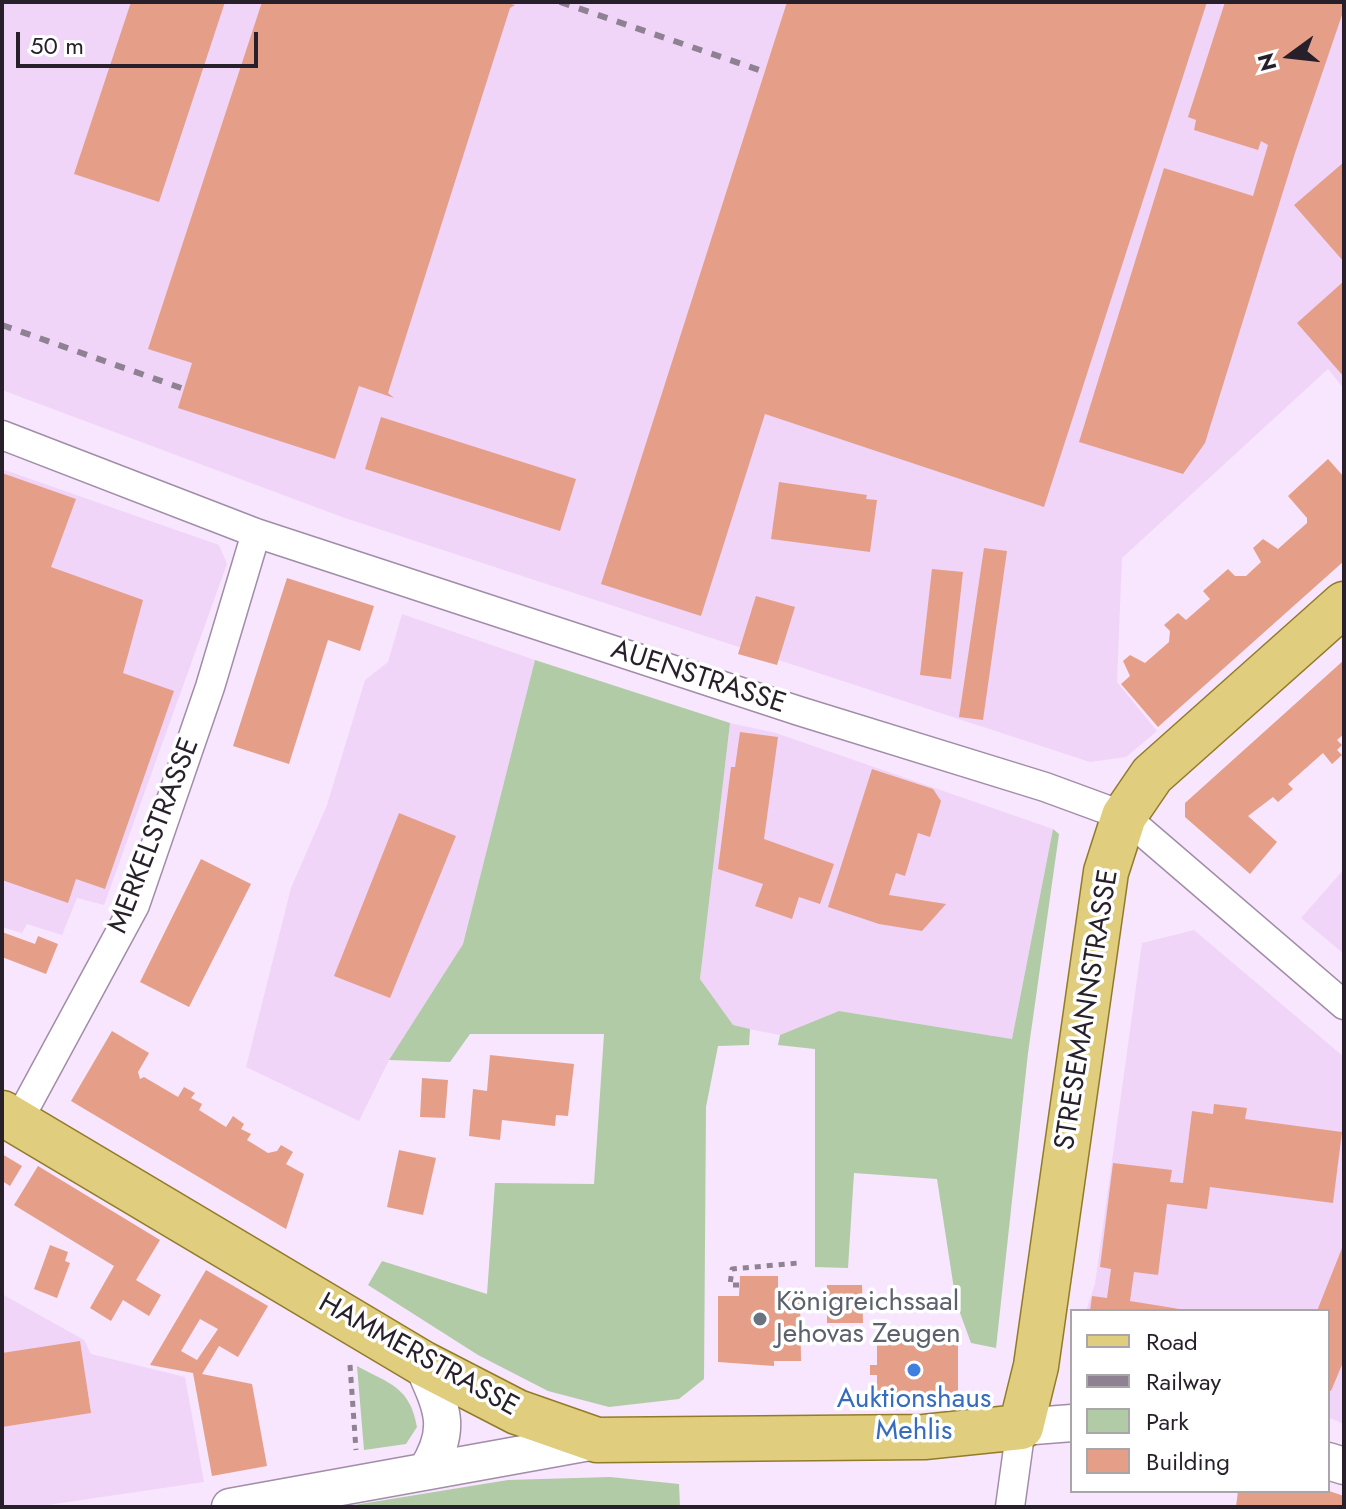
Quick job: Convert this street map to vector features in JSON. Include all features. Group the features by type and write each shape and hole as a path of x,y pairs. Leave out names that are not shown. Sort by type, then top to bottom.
{"main road":[{"name":"STRESEMANNSTRASSE","path":"1021,1427 1036,1366 1106,872 1124,816 1152,775 1344,604"},
{"name":"HAMMERSTRASSE","path":"10,1118 422,1363 517,1412 597,1440 924,1437 1021,1427"}],"street":[{"name":"AUENSTRASSE","path":"2,435 256,533 799,711 1045,787 1124,816 1344,1005"},
{"name":"MERKELSTRASSE","path":"10,1118 135,905 210,687 256,533"},
{"path":"422,1363 437,1397 444,1430 441,1445 426,1471"},
{"name":"HAMMERSTRASSE","path":"1021,1427 1070,1423"},
{"name":"STRESEMANNSTRASSE","path":"1010,1507 1021,1427"},
{"path":"230,1507 597,1440"}],"path":[{"path":"739,1285 730,1285 732,1269 798,1263"},
{"path":"347,1319 358,1483"}],"shaded area":[{"path":"2,2 1344,2 1344,389 1328,369 1122,558 1117,682 1157,731 1126,757 1090,762 342,517 2,390"},
{"path":"2,469 219,545 227,564 104,905 77,898 62,935 27,924 22,933 2,927"},
{"path":"402,614 535,660 463,944 389,1060 359,1121 246,1067 291,888 327,805 365,680 388,662"},
{"path":"730,723 776,733 1053,829 1012,1039 839,1011 780,1035 733,1026 700,979"},
{"path":"1344,869 1344,954 1301,918"},
{"path":"1194,930 1344,1057 1344,1424 1330,1418 1330,1309 1087,1309 1095,1284 1142,943"},
{"path":"2,1294 84,1340 91,1354 185,1377 204,1482 34,1507 2,1507"}],"green space":[{"path":"535,660 730,723 700,979 733,1025 750,1029 749,1045 718,1046 706,1107 704,1379 679,1399 609,1407 548,1391 478,1355 368,1285 382,1261 487,1294 495,1183 594,1184 604,1034 470,1034 450,1062 389,1060 463,944"},
{"path":"1053,829 1059,834 1028,1053 996,1348 971,1343 956,1302 937,1179 854,1173 848,1268 815,1267 815,1049 778,1045 780,1035 839,1011 1012,1039"},
{"path":"357,1366 404,1395 417,1427 406,1444 364,1450"},
{"path":"610,1477 679,1484 680,1507 342,1507 508,1480"}],"building":[{"path":"131,2 225,2 159,202 74,174"},
{"path":"262,2 504,2 515,5 510,8 388,393 394,398 359,386 335,459 178,408 192,363 148,349"},
{"path":"787,2 1207,2 1044,507 765,414 701,616 601,584"},
{"path":"1225,2 1344,2 1344,9 1295,153 1205,443 1183,474 1079,442 1164,168 1253,196 1268,145 1261,141 1258,150 1194,130 1196,120 1188,117"},
{"path":"1344,162 1344,262 1294,205"},
{"path":"1344,281 1344,377 1297,323"},
{"path":"381,417 576,479 560,531 365,469"},
{"path":"1328,459 1344,477 1344,561 1158,727 1121,684 1130,676 1123,661 1130,655 1145,663 1169,642 1170,631 1164,625 1178,613 1186,620 1210,599 1203,591 1228,569 1235,576 1246,576 1261,562 1253,548 1263,539 1278,549 1307,523 1307,518 1288,496"},
{"path":"2,473 76,499 51,567 143,600 123,673 174,691 105,889 76,879 68,903 2,880"},
{"path":"779,482 867,495 866,499 877,500 870,552 771,539"},
{"path":"984,548 1007,551 983,720 959,717"},
{"path":"932,569 963,572 951,679 920,675"},
{"path":"287,578 374,606 360,651 328,640 289,764 233,746"},
{"path":"756,596 795,607 777,665 738,654"},
{"path":"1344,660 1344,734 1337,740 1342,745 1337,750 1342,755 1332,764 1323,753 1288,784 1293,789 1278,802 1273,797 1248,816 1277,842 1250,874 1185,817 1185,803"},
{"path":"740,732 778,737 764,839 834,864 820,904 799,897 792,919 755,906 763,884 718,869 731,767 735,767"},
{"path":"872,769 933,789 941,801 930,837 918,833 905,876 896,873 889,895 946,904 922,931 879,924 828,907"},
{"path":"399,813 456,836 390,998 334,976"},
{"path":"201,859 251,884 189,1007 140,982"},
{"path":"2,932 35,944 38,936 58,944 46,974 2,957"},
{"path":"112,1031 149,1053 138,1072 140,1079 144,1077 178,1097 184,1087 195,1093 191,1098 202,1104 199,1110 226,1127 233,1116 244,1124 241,1129 251,1134 247,1140 268,1153 277,1151 281,1145 293,1152 286,1164 304,1174 286,1229 71,1101"},
{"path":"490,1055 574,1064 568,1116 556,1115 555,1126 502,1120 500,1140 469,1136 473,1089 487,1091"},
{"path":"422,1078 448,1080 445,1118 420,1117"},
{"path":"1214,1104 1247,1108 1245,1119 1342,1132 1333,1203 1210,1187 1207,1209 1167,1204 1158,1275 1134,1272 1130,1301 1180,1309 1090,1309 1092,1296 1107,1298 1111,1269 1100,1267 1113,1163 1172,1170 1170,1182 1183,1183 1192,1111 1213,1114"},
{"path":"399,1150 436,1158 423,1215 387,1207"},
{"path":"2,1154 22,1166 10,1186 2,1181"},
{"path":"38,1166 160,1240 136,1280 161,1295 149,1316 123,1300 111,1321 90,1308 114,1266 14,1205"},
{"path":"1344,1243 1344,1360 1331,1391 1330,1309 1318,1309"},
{"path":"50,1245 68,1252 65,1261 70,1263 57,1298 34,1289"},
{"path":"206,1270 268,1306 238,1357 219,1346 202,1374 252,1384 267,1466 212,1476 193,1373 150,1365","holes":["200,1319 218,1329 197,1360 181,1351"]},
{"name":"Königreichssaal Jehovas Zeugen","path":"740,1276 778,1276 778,1296 800,1295 801,1361 774,1361 774,1366 718,1362 718,1296 739,1296"},
{"path":"827,1285 862,1285 863,1323 827,1323"},
{"name":"Auktionshaus Mehlis","path":"900,1335 958,1340 958,1399 877,1400 877,1375 870,1375 870,1365 877,1365 877,1340 900,1341"},
{"path":"80,1341 91,1413 2,1427 2,1353"},
{"path":"1330,1491 1344,1496 1344,1507 1236,1507 1238,1493"}],"railway":[{"path":"560,2 765,72"},
{"path":"2,325 184,389"}],"place":[{"name":"Königreichssaal Jehovas Zeugen","path":"760,1319"},
{"name":"Auktionshaus Mehlis","path":"914,1370"}]}
